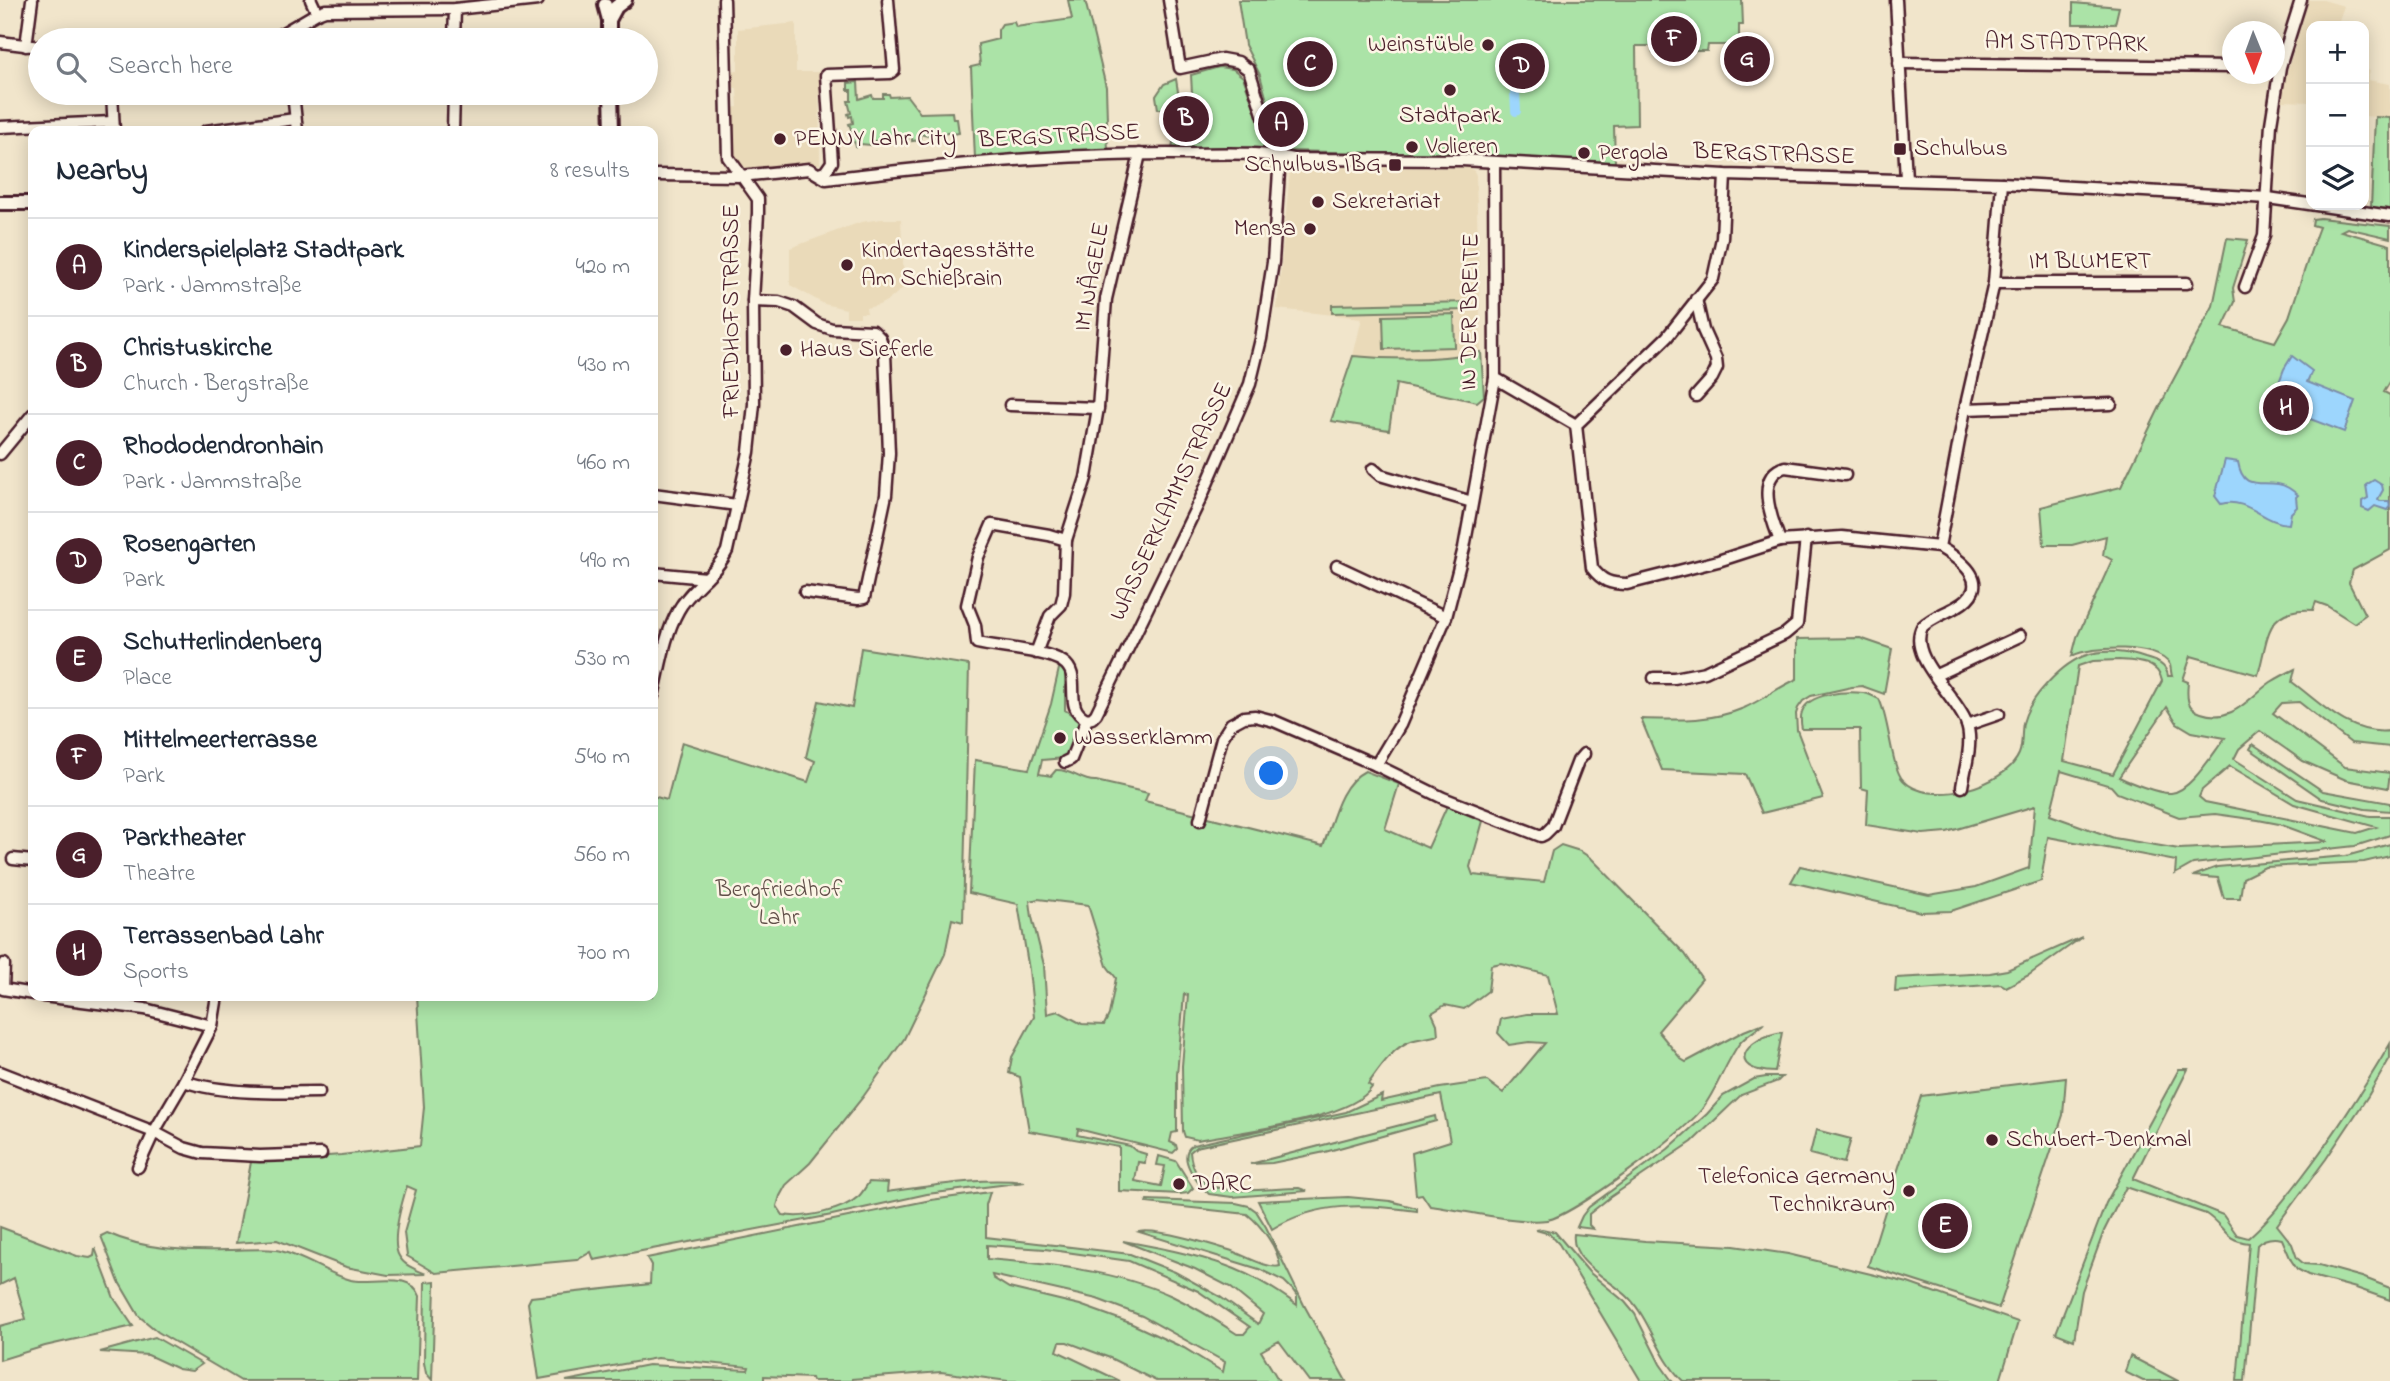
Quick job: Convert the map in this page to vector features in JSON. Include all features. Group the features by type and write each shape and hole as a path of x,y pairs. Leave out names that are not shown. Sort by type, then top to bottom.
{"street":[{"path":"29,28 33,0"},
{"path":"311,0 317,13"},
{"path":"294,28 317,13 331,9 366,5 455,9 538,0"},
{"name":"FRIEDHOFSTRASSE","path":"658,660 679,609 722,561 727,551 749,453 754,404 753,301 758,200 728,157 723,0"},
{"path":"819,174 825,172 832,162 825,75 894,70 888,0"},
{"path":"1169,0 1180,68 1222,59 1238,62 1249,70 1270,136 1280,156"},
{"path":"1896,0 1906,179"},
{"path":"2285,45 2301,0"},
{"path":"609,28 611,3"},
{"path":"454,28 455,9"},
{"path":"0,43 26,46 28,33"},
{"name":"AM STADTPARK","path":"1899,63 2222,67"},
{"path":"2245,287 2264,236 2275,84"},
{"path":"112,105 113,126"},
{"path":"294,105 296,126"},
{"path":"453,126 454,105"},
{"path":"611,105 612,126"},
{"path":"243,126 295,119"},
{"path":"0,127 28,126"},
{"path":"34,126 90,126"},
{"name":"BERGSTRASSE","path":"658,175 741,176 809,169 826,179 967,163 1140,154 1280,156 1293,159 1404,158 1725,175 2002,183 2268,198 2390,216"},
{"name":"IM NÄGELE","path":"1036,653 1050,616 1061,605 1064,593 1066,540 1086,478 1098,408 1106,299 1140,154"},
{"name":"WASSERKLAMMSTRASSE","path":"1065,762 1071,759 1087,719 1096,714 1201,498 1250,384 1261,339 1273,262 1280,156"},
{"name":"IN DER BREITE","path":"1376,765 1400,724 1446,617 1464,548 1487,432 1495,378 1494,162"},
{"path":"1576,425 1667,337 1713,279 1722,238 1725,175"},
{"name":"IM BLUMERT","path":"1939,547 1965,409 1994,283 2002,183"},
{"path":"0,203 28,203"},
{"name":"IM BLUMERT","path":"1994,283 2187,283"},
{"path":"1696,299 1703,330 1716,359 1717,368 1712,379 1696,396"},
{"path":"753,301 779,302 794,307 817,324 832,329 873,331 880,338 885,353 889,453 886,495 864,598 805,592"},
{"path":"1495,378 1576,425"},
{"path":"1965,409 2111,404"},
{"path":"1010,405 1098,408"},
{"path":"0,454 28,420"},
{"path":"1576,425 1592,568 1605,582 1619,584 1641,581 1780,541 1806,538 1842,537 1939,547 1960,559 1972,571 1973,587 1968,597 1959,606 1926,622 1918,639 1922,657 1967,724 1969,747 1962,787"},
{"path":"1780,541 1774,527 1767,492 1769,479 1776,469 1785,467 1845,475"},
{"path":"1373,469 1380,475 1472,502"},
{"path":"658,495 737,505"},
{"path":"1066,540 992,525 978,557 967,605 975,625 977,643 1062,660 1070,668 1074,678 1073,700 1076,710 1087,719"},
{"path":"1654,678 1674,678 1705,672 1785,634 1797,624 1806,538"},
{"path":"1337,566 1446,617"},
{"path":"658,573 706,578"},
{"path":"1936,675 2020,636"},
{"path":"1967,724 1999,714"},
{"path":"1200,820 1222,738 1231,724 1244,717 1255,716 1274,721 1376,765 1443,798 1541,835 1553,826 1578,761 1584,754"},
{"path":"13,859 28,860"},
{"path":"4,964 3,989 28,994"},
{"path":"82,1001 145,1009 212,1026"},
{"path":"138,1167 212,1026 216,1001"},
{"path":"0,1072 202,1153 283,1156 321,1154"},
{"path":"184,1081 195,1085 257,1092 319,1092"}],"shaded area":[{"path":"2309,0 2323,0 2344,6 2339,21 2306,21 2306,102 2281,101"},
{"path":"796,23 796,72 819,72 820,164 749,169 733,157 730,108 738,107 737,88 730,87 730,71 738,70 738,29"},
{"path":"2369,80 2390,84 2390,118 2369,116"},
{"path":"1295,167 1470,168 1474,171 1481,352 1390,359 1353,356 1362,318 1277,309 1290,172"},
{"name":"Kindertagesstätte Am Schießrain","path":"901,219 904,281 903,288 890,299 866,308 867,313 860,313 860,317 846,317 846,309 824,304 790,285 790,248 861,222"}],"green space":[{"path":"1068,0 1085,0 1106,87 1108,153 975,159 971,67 980,65 978,44 998,39 998,30 1002,24 1014,22 1016,27 1072,19"},
{"name":"Stadtpark","path":"1238,0 1742,0 1743,25 1739,25 1739,45 1708,45 1707,51 1657,53 1653,53 1652,46 1636,46 1637,125 1614,126 1615,163 1462,155 1287,151 1279,144 1260,75 1245,45"},
{"path":"2073,3 2119,7 2115,24 2073,24"},
{"path":"1219,67 1233,69 1243,77 1269,149 1172,150 1173,142 1197,141 1198,130 1207,129 1204,112 1193,111 1191,75"},
{"path":"1176,79 1179,98 1173,98 1177,113 1175,116 1164,117 1163,109 1158,109 1156,96 1164,84"},
{"path":"858,82 859,99 872,95 873,98 883,98 883,94 889,94 890,97 907,96 920,113 952,112 953,119 957,119 959,133 953,134 952,131 944,136 934,137 934,132 928,132 928,136 920,134 920,140 912,141 912,136 908,137 908,140 904,140 904,136 892,137 892,140 885,138 881,144 871,141 871,145 860,144 856,147 849,138 853,134 849,124 853,123 852,116 849,117 848,114 851,113 848,101 851,101 851,90 848,90 848,83"},
{"path":"2375,117 2390,118 2390,209 2371,207"},
{"path":"2313,219 2390,226 2390,238 2347,228 2341,231 2390,245 2390,382 2384,392 2390,395 2390,550 2353,570 2349,583 2365,615 2354,623 2316,602 2313,610 2297,610 2277,619 2268,637 2258,675 2191,656 2183,680 2188,682 2188,701 2192,708 2201,713 2222,715 2240,707 2271,682 2295,669 2292,682 2337,717 2362,729 2390,731 2390,747 2351,743 2299,702 2282,703 2273,713 2345,767 2390,773 2388,788 2346,780 2303,761 2260,731 2239,749 2234,759 2297,799 2370,816 2390,816 2390,835 2355,846 2193,864 2175,874 2176,861 2048,837 2041,881 1951,911 1921,912 1791,882 1800,866 1929,895 1976,887 2029,868 2035,806 1947,832 1923,834 1866,825 1868,790 1861,788 1860,729 1802,729 1802,712 1812,701 1828,695 1865,693 1879,699 1896,765 1903,780 1915,788 1947,793 1983,784 2011,766 2019,754 2023,723 2032,703 2048,682 2078,659 2101,652 2131,654 2157,662 2163,666 2168,676 2172,676 2170,665 2163,658 2139,650 2094,650 2072,656 2077,637 2112,560 2103,555 2106,536 2072,545 2044,545 2041,507 2121,487 2213,306 2227,238 2248,240 2233,288 2235,302 2223,327 2275,342 2289,317 2319,227 2312,225","holes":["2093,661 2145,663 2156,669 2162,681 2113,774 2064,761 2078,666","2167,707 2177,723 2192,732 2225,738 2194,779 2179,791 2159,792 2119,777","2230,766 2294,804 2376,827 2357,833 2205,802 2199,797 2202,790","2061,771 2111,786 2117,793 2179,817 2215,814 2258,820 2279,824 2328,842 2179,849 2114,838 2050,815"]},
{"path":"1468,302 1468,310 1332,313 1332,305"},
{"path":"1454,314 1455,347 1384,349 1383,316"},
{"path":"1481,352 1484,396 1477,402 1396,384 1389,430 1331,421 1353,356 1449,357"},
{"path":"1860,638 1892,649 1884,694 1862,686 1811,696 1803,701 1796,714 1797,730 1823,798 1762,813 1745,774 1662,770 1641,719 1680,720 1732,713 1797,679 1797,639"},
{"name":"Bergfriedhof Lahr","path":"861,648 969,665 963,922 952,919 945,954 904,1039 863,1097 810,1163 786,1185 777,1206 783,1215 823,1213 852,1201 869,1182 888,1183 887,1192 973,1181 1025,1182 927,1194 832,1215 594,1260 591,1252 577,1260 436,1273 407,1256 404,1233 416,1190 407,1186 398,1221 397,1249 404,1262 426,1274 388,1275 346,1267 277,1240 236,1243 251,1162 420,1146 424,1107 417,1001 658,1001 658,797 667,800 682,742 808,782 815,761 806,757 819,701 852,708"},
{"path":"1060,664 1065,673 1065,710 1081,721 1065,758 1042,760 1039,774 1051,776 1056,770 1067,771 1086,780 1148,793 1145,801 1323,846 1343,794 1356,777 1365,771 1399,784 1385,829 1428,848 1447,806 1483,821 1470,867 1473,875 1544,882 1552,851 1561,845 1580,851 1592,859 1685,954 1702,979 1658,1031 1681,1059 1686,1062 1764,1023 1739,1044 1712,1093 1692,1120 1628,1172 1580,1204 1547,1220 1535,1221 1430,1206 1422,1194 1416,1195 1412,1153 1450,1141 1441,1095 1196,1147 1190,1152 1195,1171 1201,1179 1218,1188 1299,1188 1307,1191 1232,1197 1209,1194 1194,1177 1186,1156 1193,1145 1346,1112 1382,1095 1381,1101 1487,1081 1503,1093 1545,1043 1509,1045 1498,1033 1501,1019 1527,1014 1558,1014 1548,975 1501,963 1491,965 1488,991 1464,1009 1445,1005 1432,1013 1438,1035 1411,1041 1398,1048 1368,1084 1372,1087 1360,1098 1342,1108 1292,1123 1198,1140 1185,1137 1183,1131 1182,1066 1188,995 1184,994 1177,1075 1177,1132 1172,1133 1170,1142 1176,1145 1177,1149 1173,1153 1078,1129 1077,1135 1130,1146 1146,1154 1145,1163 1138,1162 1135,1181 1161,1186 1165,1166 1157,1165 1159,1156 1176,1161 1193,1188 1188,1193 1180,1194 1119,1191 1119,1147 1029,1131 1020,1077 1009,1073 1012,1057 1034,1017 1018,904 969,893 975,760 1029,769 1051,704","holes":["1038,899 1088,905 1107,966 1116,978 1109,1015 1104,1025 1082,1024 1058,1011 1047,1014 1044,965 1030,901"]},
{"path":"2253,744 2323,791 2390,803 2390,811 2365,809 2322,799 2250,749"},
{"path":"2390,844 2390,856 2364,862 2265,867 2243,878 2240,898 2224,898 2218,878 2193,876 2217,867 2346,856"},
{"path":"2082,937 2029,975 2006,987 2001,984 1895,992 1896,978 2007,970"},
{"path":"1782,1032 1775,1072 1749,1066 1745,1054 1750,1047 1769,1035"},
{"path":"2390,1044 2390,1058 2368,1096 2277,1225 2292,1244 2297,1258 2304,1264 2319,1265 2362,1277 2390,1288 2390,1300 2308,1275 2297,1269 2282,1239 2263,1241 2257,1245 2245,1381 2237,1381 2249,1243 2229,1236 2206,1214 2126,1187 2104,1231 2082,1291 2074,1340 2056,1333 2106,1203 2179,1069 2188,1069 2133,1179 2223,1215 2237,1235 2248,1238 2276,1210 2313,1162"},
{"path":"1782,1077 1741,1095 1692,1142 1589,1214 1589,1225 1593,1229 1577,1227 1589,1207 1668,1149 1723,1096 1754,1079"},
{"path":"2066,1078 2063,1115 1999,1308 1868,1266 1921,1096"},
{"path":"1435,1116 1436,1121 1325,1152 1272,1163 1250,1164"},
{"path":"1816,1130 1851,1139 1844,1163 1810,1154"},
{"path":"990,1192 986,1205 986,1237 1130,1254 1175,1272 1219,1296 1258,1324 1263,1314 1230,1287 1195,1269 1123,1241 1180,1252 1222,1264 1259,1281 1297,1305 1297,1296 1284,1281 1259,1269 1139,1232 1158,1232 1183,1237 1229,1250 1262,1264 1280,1266 1268,1237 1247,1214 1146,1203 1147,1200 1236,1203 1249,1206 1256,1211 1266,1227 1304,1305 1346,1381 1309,1381 1279,1341 1261,1351 1279,1381 1156,1381 1110,1358 1067,1342 1060,1342 1057,1351 1120,1381 1008,1381 941,1372 852,1381 812,1381 811,1378 764,1376 764,1381 566,1381 648,1365 748,1370 749,1367 657,1358 539,1379 528,1303 531,1297 650,1284 651,1265 647,1258 931,1200","holes":["987,1245 1045,1249 1129,1261 1198,1291 1250,1327 1244,1334 1237,1334 1181,1300 1150,1287 1105,1274 987,1259","992,1275 1097,1299 1142,1316 1225,1362 1223,1372 1184,1348 1130,1323 1080,1305 1009,1288"]},
{"path":"1348,1197 1390,1201 1417,1208 1417,1211 1361,1206 1324,1209 1307,1213 1272,1229 1258,1201"},
{"path":"0,1227 77,1256 90,1258 94,1256 95,1248 114,1298 133,1326 45,1346 0,1360 0,1326 26,1319 14,1278 0,1285"},
{"path":"1536,1230 1555,1232 1589,1272 1625,1302 1635,1314 1660,1364 1672,1381 1641,1381 1559,1244 1550,1234"},
{"path":"107,1233 136,1243 166,1248 276,1250 351,1280 408,1283 420,1296 417,1381 241,1381 158,1332 139,1316 119,1282 101,1236"},
{"path":"1574,1234 1734,1246 1788,1254 1908,1283 2018,1322 2000,1381 1683,1381 1667,1361 1637,1307 1579,1254"},
{"path":"435,1281 432,1380 426,1373 424,1363 425,1282"},
{"path":"155,1337 202,1364 192,1371 178,1369 148,1355 100,1352"},
{"path":"2130,1356 2178,1381 2143,1381 2125,1372"}],"water":[{"path":"2292,356 2312,371 2307,382 2355,401 2344,432 2271,404 2284,369"},
{"path":"2225,460 2238,462 2244,477 2252,482 2281,485 2298,495 2297,507 2291,513 2289,524 2280,523 2239,504 2221,504 2215,496"},
{"path":"2374,480 2382,485 2383,490 2378,499 2389,501 2387,510 2375,506 2369,511 2362,508 2362,501 2368,498 2366,485"}],"waterway":[{"path":"1515,92 1516,111"}],"place":[{"name":"Mittelmeerterrasse","path":"1674,39"},
{"name":"Weinstüble","path":"1488,45"},
{"name":"Parktheater","path":"1747,59"},
{"name":"Rhododendronhain","path":"1310,64"},
{"name":"Rosengarten","path":"1522,66"},
{"name":"Stadtpark","path":"1450,90"},
{"name":"Christuskirche","path":"1186,119"},
{"name":"Kinderspielplatz Stadtpark","path":"1281,124"},
{"name":"PENNY Lahr City","path":"780,139"},
{"name":"Volieren","path":"1412,147"},
{"name":"Schulbus","path":"1900,149"},
{"name":"Pergola","path":"1584,153"},
{"name":"Schulbus IBG","path":"1395,165"},
{"name":"Sekretariat","path":"1318,202"},
{"name":"Mensa","path":"1310,229"},
{"name":"Kindertagesstätte Am Schießrain","path":"847,265"},
{"name":"Haus Sieferle","path":"786,350"},
{"name":"Terrassenbad Lahr","path":"2286,408"},
{"name":"Wasserklamm","path":"1060,738"},
{"name":"Schubert-Denkmal","path":"1992,1140"},
{"name":"DARC","path":"1179,1184"},
{"name":"Telefonica Germany Technikraum","path":"1909,1191"},
{"name":"Schutterlindenberg","path":"1945,1226"}]}
